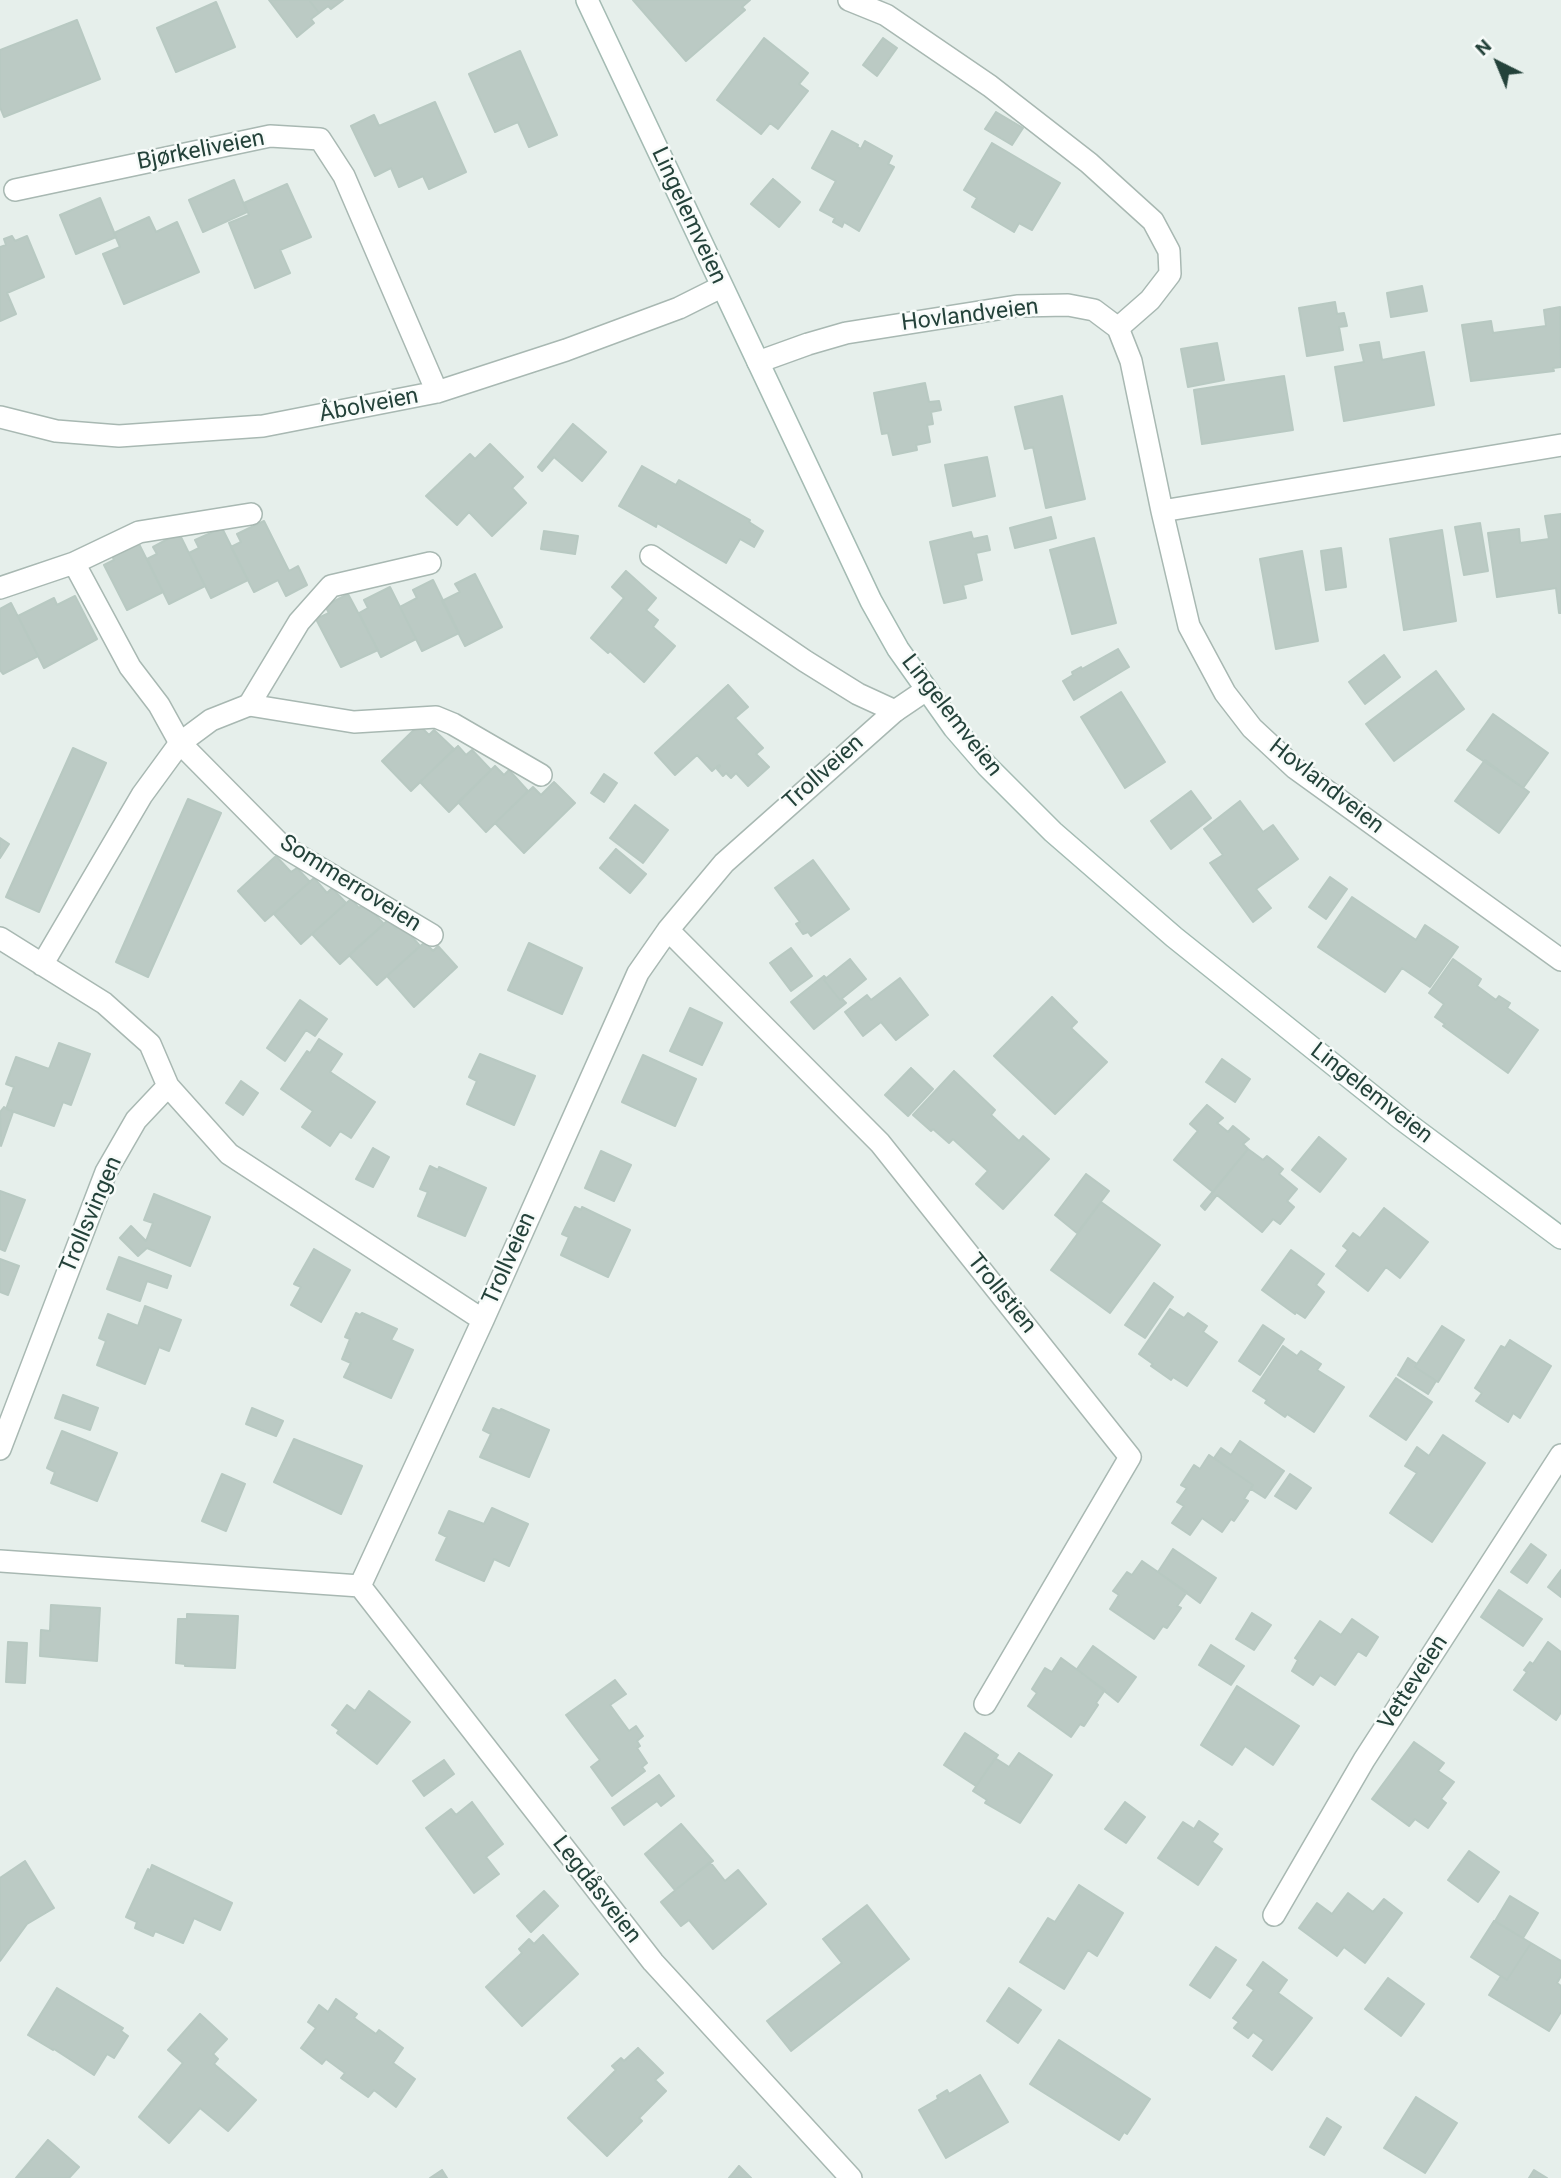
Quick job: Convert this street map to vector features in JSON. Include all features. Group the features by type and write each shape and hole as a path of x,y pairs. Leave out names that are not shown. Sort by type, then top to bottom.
{"street":[{"name":"Lingelemveien","path":"587,0 871,601 898,649 954,728 988,766 1073,850 1174,937 1400,1118 1561,1238"},
{"path":"849,0 886,15 990,86 1089,163 1153,221 1169,251 1170,274 1150,300 1118,328"},
{"name":"Bjørkeliveien","path":"15,190 270,136 320,139 344,176 437,392"},
{"name":"Åbolveien","path":"0,417 56,431 119,436 263,426 437,392 566,350 679,308 721,287"},
{"name":"Hovlandveien","path":"758,362 846,333 1017,306 1068,305 1094,310 1118,328 1131,361 1189,626 1225,693 1252,728 1295,768 1561,960"},
{"path":"1162,511 1561,445"},
{"path":"0,588 74,563 139,532 251,514"},
{"path":"652,556 805,661 858,694 895,711"},
{"name":"Sommerroveien","path":"74,563 130,667 159,705 180,743 281,845 432,935"},
{"path":"249,705 299,622 331,586 429,563"},
{"name":"Trollveien","path":"360,1586 483,1320 638,973 668,930 724,863 895,711 926,690"},
{"path":"41,965 142,794 180,743 211,720 249,705 354,722 436,718 453,724 541,775"},
{"name":"Trollstien","path":"668,930 880,1143 1130,1457 985,1704"},
{"path":"0,938 104,1003 150,1044 168,1086 229,1154 483,1320"},
{"name":"Trollsvingen","path":"0,1449 106,1172 136,1120 168,1086"},
{"name":"Vetteveien","path":"1274,1915 1364,1760 1561,1455"},
{"path":"0,1561 360,1586"},
{"name":"Legdåsveien","path":"360,1586 653,1962 851,2178"}],"building":[{"path":"269,0 309,0 319,13 311,19 314,23 297,37"},
{"path":"309,0 343,0 331,9 328,6 319,13"},
{"path":"633,0 750,0 742,7 745,10 686,61"},
{"path":"216,2 235,47 176,72 157,28"},
{"path":"77,20 100,79 4,117 0,107 0,50"},
{"path":"764,38 808,73 799,84 808,91 778,129 770,123 761,134 717,100"},
{"path":"883,38 897,48 877,76 863,65"},
{"path":"520,51 557,135 529,147 518,122 495,132 469,74"},
{"path":"435,102 466,172 429,189 423,176 399,187 391,168 375,176 351,126 374,115 379,126"},
{"path":"996,112 1023,128 1012,145 985,129"},
{"path":"832,131 861,149 865,141 892,156 888,164 894,167 859,231 844,222 842,227 833,222 835,218 820,210 836,181 812,168"},
{"path":"992,143 1060,183 1032,230 1019,223 1014,232 972,207 977,198 964,190"},
{"path":"773,179 800,202 779,227 751,204"},
{"path":"234,180 247,212 203,232 189,200"},
{"path":"287,184 311,237 280,250 290,273 255,288 229,223 249,215 244,203"},
{"path":"100,198 116,237 76,254 60,215"},
{"path":"149,217 156,232 177,222 199,272 124,304 103,254 120,247 114,233"},
{"path":"12,236 15,241 27,236 44,277 7,293 16,314 0,321 0,247 6,245 4,239"},
{"path":"1422,286 1427,311 1391,317 1387,293"},
{"path":"1335,302 1337,314 1344,313 1347,326 1339,327 1343,350 1307,356 1299,308"},
{"path":"1560,307 1561,367 1553,368 1554,371 1471,381 1462,325 1491,321 1493,333 1546,326 1544,310"},
{"path":"1379,342 1382,360 1424,352 1434,405 1344,421 1335,367 1364,362 1360,345"},
{"path":"1217,343 1224,380 1188,387 1181,349"},
{"path":"1284,376 1293,430 1202,444 1194,390"},
{"path":"925,383 929,402 939,401 941,410 931,412 933,424 927,425 930,442 916,445 917,450 893,455 888,433 882,434 874,393"},
{"path":"1062,396 1085,499 1046,508 1033,447 1025,449 1015,407"},
{"path":"573,424 606,452 582,481 554,457 542,471 538,467"},
{"path":"490,444 523,477 512,488 526,503 492,536 469,512 457,525 426,496 470,454 475,459"},
{"path":"987,457 995,496 953,506 945,465"},
{"path":"642,466 676,485 679,480 750,520 749,522 763,531 754,547 740,539 726,563 657,523 656,527 619,506"},
{"path":"1561,514 1561,613 1556,588 1497,597 1488,533 1519,529 1520,543 1549,539 1545,516"},
{"path":"1051,517 1056,538 1015,548 1010,528"},
{"path":"264,521 289,571 298,566 307,585 286,596 278,580 254,592 231,547 241,542 237,534"},
{"path":"1480,523 1488,571 1464,575 1455,527"},
{"path":"222,528 248,580 211,598 189,553 199,548 195,540"},
{"path":"1442,530 1456,621 1404,630 1390,539"},
{"path":"544,531 578,536 575,554 541,549"},
{"path":"971,532 973,539 987,536 990,550 976,553 982,580 963,585 966,598 944,603 930,542"},
{"path":"179,533 205,586 169,604 147,559 157,554 153,547"},
{"path":"1094,538 1116,623 1072,634 1050,550"},
{"path":"137,540 163,592 127,610 104,565 114,560 111,553"},
{"path":"1341,548 1346,587 1326,590 1321,551"},
{"path":"1302,551 1318,641 1276,649 1260,559"},
{"path":"626,571 656,598 646,610 658,620 653,627 675,646 644,682 610,651 608,653 591,638 624,598 612,587"},
{"path":"475,574 502,627 465,646 442,601 460,592 455,584"},
{"path":"433,580 459,633 422,651 400,607 417,598 413,590"},
{"path":"390,587 416,639 381,657 359,613 368,608 364,600"},
{"path":"348,594 378,650 341,667 316,619 329,613 325,606"},
{"path":"75,596 97,639 44,668 18,616 54,598 57,605"},
{"path":"11,603 38,656 3,674 0,670 0,609"},
{"path":"1118,649 1129,667 1074,700 1063,681 1073,675 1072,672"},
{"path":"1384,655 1400,677 1365,704 1349,682"},
{"path":"1436,671 1464,709 1394,761 1366,724"},
{"path":"728,685 748,707 735,718 763,748 756,754 769,767 748,786 736,773 731,778 726,773 723,776 717,769 719,765 712,771 697,755 675,775 655,753"},
{"path":"1121,692 1165,762 1125,788 1081,717"},
{"path":"1493,714 1548,753 1523,788 1467,750"},
{"path":"419,725 429,735 434,730 454,749 411,791 382,761"},
{"path":"458,746 466,755 472,750 491,770 449,812 420,782"},
{"path":"73,748 106,763 39,912 6,897"},
{"path":"1485,760 1529,792 1499,833 1455,801"},
{"path":"495,766 504,775 509,770 528,791 486,832 458,802"},
{"path":"604,774 617,783 604,802 591,793"},
{"path":"554,782 575,803 524,853 495,823 533,787 541,795"},
{"path":"1191,791 1211,818 1171,849 1151,821"},
{"path":"188,799 221,813 148,977 116,962"},
{"path":"1240,801 1263,832 1273,825 1298,859 1256,889 1271,908 1253,922 1210,863 1223,855 1204,829"},
{"path":"635,805 668,830 643,863 610,838"},
{"path":"0,838 9,844 0,858"},
{"path":"616,849 646,874 630,893 600,868"},
{"path":"276,856 291,872 297,868 310,882 265,921 238,891"},
{"path":"813,860 849,909 811,936 808,932 803,934 796,924 800,922 775,888"},
{"path":"1330,877 1347,889 1326,919 1309,907"},
{"path":"314,878 327,893 332,888 346,903 301,944 274,914"},
{"path":"1352,897 1416,940 1425,925 1458,947 1430,987 1402,968 1385,992 1318,947"},
{"path":"351,899 359,908 364,903 384,924 340,964 312,934"},
{"path":"388,920 396,929 401,924 420,946 377,985 349,955"},
{"path":"425,942 433,951 438,946 457,967 414,1007 387,976"},
{"path":"529,943 582,968 562,1014 508,990"},
{"path":"791,948 812,976 791,991 770,963"},
{"path":"850,959 866,979 840,1000 824,980"},
{"path":"1453,959 1481,979 1477,986 1496,1000 1499,996 1510,1003 1507,1008 1538,1030 1508,1073 1443,1026 1445,1024 1435,1017 1444,1004 1429,993"},
{"path":"824,976 824,980 840,1000 846,1003 814,1029 791,1002"},
{"path":"900,978 928,1015 896,1040 881,1022 863,1036 845,1012 867,995 871,1000"},
{"path":"1052,997 1077,1022 1071,1028 1107,1062 1055,1114 994,1056"},
{"path":"300,1000 327,1019 315,1036 306,1030 285,1061 267,1048"},
{"path":"690,1008 722,1023 702,1065 670,1051"},
{"path":"319,1039 342,1054 330,1072 375,1102 351,1138 340,1131 330,1146 302,1127 313,1111 281,1089 307,1051 310,1053"},
{"path":"59,1043 90,1054 71,1105 63,1102 54,1126 6,1109 14,1087 6,1084 16,1057 49,1069"},
{"path":"480,1054 535,1076 514,1125 467,1104 477,1081 469,1077"},
{"path":"643,1055 696,1079 675,1126 622,1102"},
{"path":"1222,1059 1250,1079 1235,1102 1206,1082"},
{"path":"911,1068 933,1089 908,1116 885,1095"},
{"path":"954,1071 995,1110 991,1115 1019,1141 1023,1136 1049,1159 1003,1209 976,1184 988,1171 953,1139 949,1143 913,1115"},
{"path":"241,1081 258,1093 243,1115 226,1103"},
{"path":"1207,1105 1223,1118 1217,1123 1228,1132 1233,1126 1249,1139 1243,1144 1248,1149 1213,1192 1174,1160 1198,1131 1190,1124"},
{"path":"4,1107 13,1112 1,1146 0,1112"},
{"path":"1319,1137 1346,1159 1320,1192 1292,1170"},
{"path":"373,1148 389,1157 373,1187 356,1179"},
{"path":"1248,1149 1263,1160 1267,1156 1283,1169 1279,1174 1297,1189 1287,1201 1294,1207 1280,1224 1273,1219 1262,1232 1217,1195 1205,1210 1201,1206"},
{"path":"601,1151 631,1165 614,1201 585,1188"},
{"path":"430,1166 438,1170 439,1167 486,1188 465,1236 418,1216 428,1192 420,1189"},
{"path":"1086,1174 1109,1191 1077,1233 1055,1215"},
{"path":"0,1191 25,1200 5,1251 0,1249"},
{"path":"154,1194 210,1217 190,1266 147,1248 138,1256 120,1238 131,1226 146,1241 153,1223 144,1220"},
{"path":"1101,1202 1160,1245 1110,1313 1051,1270"},
{"path":"575,1207 581,1210 582,1207 630,1230 608,1277 561,1255 569,1237 562,1234"},
{"path":"1384,1208 1428,1242 1400,1278 1386,1267 1368,1291 1336,1266 1348,1250 1343,1246 1353,1233 1360,1238"},
{"path":"314,1249 350,1270 321,1322 291,1305 301,1287 294,1284"},
{"path":"1291,1250 1324,1274 1316,1285 1324,1292 1305,1318 1296,1312 1295,1314 1262,1290"},
{"path":"119,1257 171,1276 167,1288 147,1281 140,1301 107,1289"},
{"path":"0,1259 19,1266 8,1295 0,1292"},
{"path":"1154,1283 1173,1297 1145,1338 1125,1325"},
{"path":"145,1306 181,1320 169,1351 159,1347 145,1384 97,1365 106,1341 99,1338 108,1314 138,1326"},
{"path":"1170,1309 1184,1318 1188,1313 1207,1326 1203,1332 1217,1342 1187,1386 1173,1377 1171,1380 1139,1354"},
{"path":"356,1313 362,1313 397,1329 391,1340 413,1350 391,1398 344,1377 351,1363 342,1359 350,1339 345,1337"},
{"path":"1263,1325 1284,1339 1260,1375 1239,1361"},
{"path":"1442,1326 1464,1340 1438,1382 1415,1367"},
{"path":"1510,1340 1551,1366 1520,1418 1513,1413 1508,1422 1476,1401 1482,1393 1475,1388 1501,1346 1505,1348"},
{"path":"1283,1346 1297,1356 1301,1351 1321,1364 1317,1370 1344,1387 1314,1432 1287,1414 1285,1417 1253,1391"},
{"path":"1408,1358 1417,1364 1415,1367 1436,1381 1428,1394 1398,1375"},
{"path":"1396,1378 1432,1402 1406,1440 1370,1416"},
{"path":"63,1395 98,1408 90,1430 55,1418"},
{"path":"252,1408 283,1421 276,1436 246,1424"},
{"path":"493,1408 549,1430 529,1477 480,1457 491,1434 483,1430"},
{"path":"62,1431 117,1453 97,1501 51,1483 55,1472 47,1468"},
{"path":"1443,1435 1485,1463 1432,1542 1390,1513 1417,1473 1405,1466 1417,1447 1429,1456"},
{"path":"294,1439 362,1466 341,1514 274,1482"},
{"path":"1240,1441 1284,1471 1265,1498 1251,1489 1253,1485 1214,1458 1221,1448 1231,1455"},
{"path":"1209,1455 1253,1485 1244,1499 1248,1501 1234,1521 1231,1519 1222,1532 1202,1518 1190,1535 1172,1523 1184,1506 1177,1502 1187,1488 1181,1485 1194,1465 1200,1469"},
{"path":"222,1474 245,1484 226,1531 202,1521"},
{"path":"1290,1474 1311,1488 1296,1509 1275,1496"},
{"path":"492,1508 528,1524 509,1566 494,1559 484,1581 436,1560 447,1537 439,1533 449,1511 484,1524"},
{"path":"1531,1544 1546,1555 1527,1583 1511,1572"},
{"path":"1173,1549 1216,1578 1200,1603 1158,1572"},
{"path":"1142,1561 1187,1592 1177,1606 1181,1608 1167,1628 1163,1626 1154,1639 1110,1609 1119,1595 1113,1591 1127,1572 1132,1575"},
{"path":"1561,1570 1561,1597 1548,1587"},
{"path":"1499,1590 1542,1619 1523,1646 1481,1617"},
{"path":"51,1605 100,1608 97,1661 40,1656 41,1630 50,1631"},
{"path":"1252,1613 1271,1625 1254,1650 1236,1639"},
{"path":"187,1614 238,1616 235,1668 185,1666 176,1663 178,1619 187,1619"},
{"path":"1352,1619 1378,1637 1366,1656 1358,1651 1335,1685 1320,1675 1313,1685 1292,1671 1298,1660 1295,1658 1320,1621 1341,1635"},
{"path":"8,1642 27,1643 25,1683 6,1682"},
{"path":"1548,1642 1561,1652 1561,1712 1556,1720 1514,1690 1527,1672 1524,1670 1530,1662 1533,1664"},
{"path":"1211,1645 1244,1666 1231,1685 1199,1665"},
{"path":"1093,1646 1136,1677 1118,1702 1077,1669"},
{"path":"1061,1658 1105,1690 1084,1726 1080,1724 1071,1737 1028,1706 1037,1693 1032,1689 1045,1668 1052,1672"},
{"path":"615,1680 626,1694 610,1705 629,1731 636,1726 643,1736 637,1741 640,1746 637,1748 647,1763 642,1767 645,1771 612,1796 591,1767 600,1760 566,1715"},
{"path":"1237,1686 1299,1726 1273,1765 1245,1746 1232,1765 1201,1745"},
{"path":"369,1691 410,1722 377,1764 337,1733 339,1730 332,1725 347,1705 355,1711"},
{"path":"965,1733 998,1755 976,1786 944,1765"},
{"path":"1414,1742 1444,1763 1438,1771 1454,1782 1441,1799 1446,1803 1428,1828 1415,1819 1409,1826 1372,1799"},
{"path":"1019,1753 1052,1775 1020,1823 985,1803 987,1800 973,1791 995,1758 1009,1767"},
{"path":"444,1760 454,1774 424,1796 413,1781"},
{"path":"659,1775 674,1796 661,1806 657,1801 624,1825 612,1808"},
{"path":"472,1802 503,1844 486,1857 499,1874 474,1893 426,1828 451,1809 456,1815"},
{"path":"1125,1802 1145,1817 1126,1843 1105,1829"},
{"path":"1199,1821 1218,1834 1212,1842 1222,1849 1198,1885 1158,1858 1183,1822 1194,1829"},
{"path":"681,1824 713,1861 675,1890 645,1854"},
{"path":"1469,1851 1499,1872 1478,1902 1448,1880"},
{"path":"25,1861 54,1908 27,1924 0,1961 0,1878"},
{"path":"710,1862 725,1881 738,1870 766,1904 713,1949 689,1920 681,1926 661,1902"},
{"path":"152,1865 232,1903 220,1930 194,1918 183,1943 155,1931 153,1936 135,1928 137,1922 126,1917"},
{"path":"1079,1885 1123,1913 1097,1956 1088,1950 1064,1989 1020,1962 1048,1918 1055,1922"},
{"path":"544,1891 558,1906 531,1932 517,1916"},
{"path":"1348,1893 1373,1912 1384,1899 1402,1913 1365,1963 1344,1947 1337,1956 1299,1928 1317,1903 1332,1914"},
{"path":"1510,1896 1538,1913 1523,1938 1495,1921"},
{"path":"867,1905 909,1959 791,2051 767,2021 842,1963 823,1939"},
{"path":"1494,1921 1531,1943 1507,1980 1471,1957"},
{"path":"543,1935 578,1974 522,2026 486,1987 522,1953 519,1949 529,1939 534,1944"},
{"path":"1531,1943 1561,1961 1561,1976 1557,1983 1561,1986 1561,2012 1549,2031 1489,1995 1501,1976 1507,1980"},
{"path":"1216,1947 1236,1960 1210,1998 1190,1985"},
{"path":"1263,1962 1287,1980 1278,1993 1312,2018 1272,2070 1253,2056 1264,2040 1253,2032 1248,2038 1234,2028 1239,2022 1233,2018 1254,1990 1247,1985"},
{"path":"1388,1978 1424,2004 1401,2036 1365,2009"},
{"path":"57,1988 123,2028 121,2031 128,2036 114,2058 107,2054 94,2075 28,2035"},
{"path":"1009,1988 1041,2010 1018,2043 987,2021"},
{"path":"336,1999 357,2014 354,2018 376,2034 379,2030 403,2048 393,2063 415,2079 396,2107 374,2090 368,2097 341,2078 345,2073 326,2059 322,2064 301,2048 316,2028 308,2022 319,2005 328,2012"},
{"path":"200,2014 227,2039 213,2054 218,2059 214,2064 256,2100 228,2131 200,2108 169,2143 139,2117 183,2063 168,2050"},
{"path":"1059,2040 1150,2099 1127,2134 1124,2132 1119,2140 1030,2084"},
{"path":"638,2048 663,2073 655,2080 666,2091 639,2118 642,2121 607,2156 568,2118 616,2070 612,2066 621,2058 624,2061"},
{"path":"980,2075 1008,2122 946,2158 919,2110 947,2090 949,2094"},
{"path":"1416,2097 1457,2123 1425,2173 1384,2148"},
{"path":"1327,2118 1341,2127 1324,2155 1310,2147"},
{"path":"48,2140 79,2167 69,2178 16,2178"},
{"path":"739,2166 751,2178 729,2178"},
{"path":"442,2170 447,2178 430,2178"},
{"path":"1534,2170 1547,2178 1529,2178"}]}
